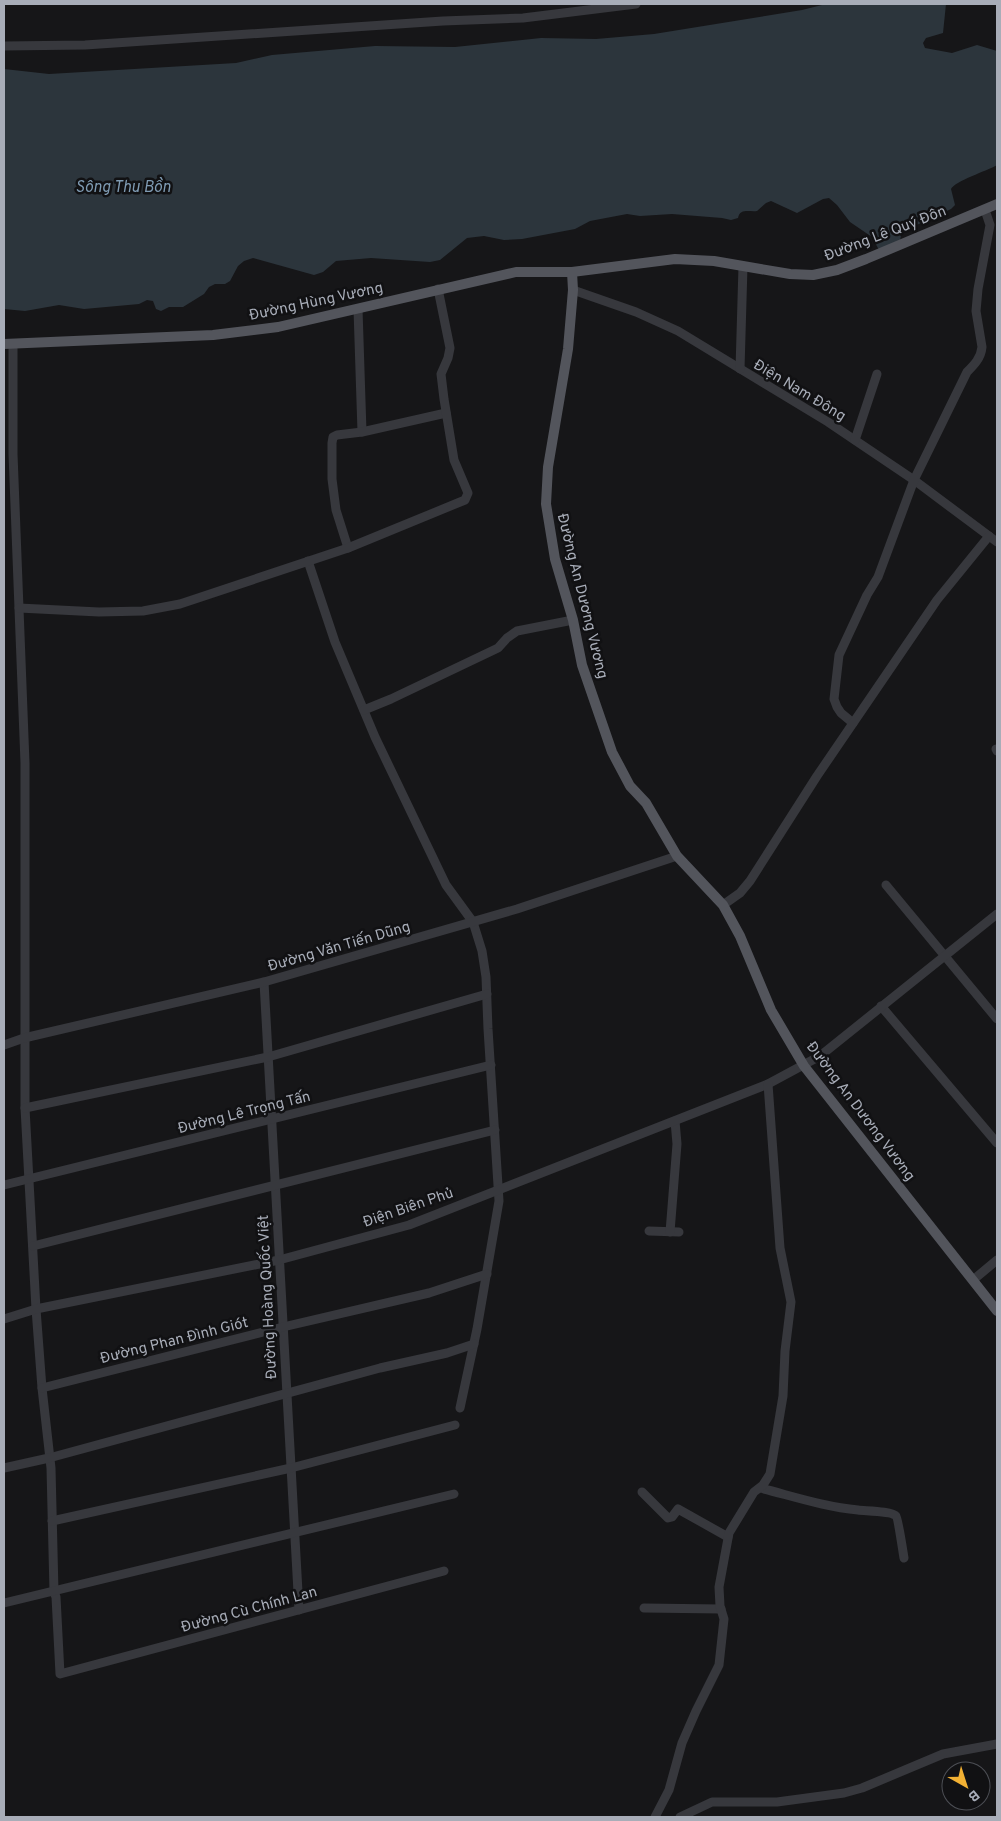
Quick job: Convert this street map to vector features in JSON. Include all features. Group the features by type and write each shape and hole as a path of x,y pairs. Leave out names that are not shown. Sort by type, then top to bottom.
{"main road":[{"name":"Đường Lê Quý Đôn","path":"572,272 675,259 714,261 790,274 813,275 837,270 997,204"},
{"name":"Đường Hùng Vương","path":"8,344 213,335 278,328 516,272 572,272"},
{"name":"Đường An Dương Vương","path":"572,272 573,290 568,349 548,467 546,504 555,559 573,620 582,665 612,752 630,786 646,803 677,856 723,905 740,936 771,1010 804,1066 997,1311"}],"street":[{"path":"4,46 85,45 443,21 523,18 636,4"},
{"path":"853,723 841,713 834,699 839,655 867,595 878,577 914,480 967,372 982,352 976,311 978,289 990,225 984,210"},
{"path":"740,369 743,266"},
{"path":"19,608 99,612 143,611 180,604 348,548 466,498 468,493 454,460 446,413 441,374 450,348 438,289"},
{"name":"Điện Nam Đông","path":"573,290 636,312 678,331 828,422 914,480 997,542"},
{"path":"358,309 362,432"},
{"path":"8,344 8,428 26,763 25,1108 36,1309 51,1468 54,1592"},
{"path":"855,440 877,374"},
{"path":"348,548 336,510 332,478 332,443 335,436 362,432 446,413"},
{"path":"723,905 740,892 750,881 817,776 937,600 989,536"},
{"path":"308,561 335,642 364,710 446,884 472,922 482,951 487,994 500,1189 498,1213 487,1274 460,1408"},
{"path":"364,710 498,648 517,631 573,620"},
{"name":"Đường Văn Tiến Dũng","path":"4,1045 24,1038 264,982 472,922 677,856"},
{"path":"886,885 997,1019"},
{"name":"Điện Biên Phủ","path":"4,1319 36,1309 279,1260 409,1225 768,1084 820,1056 997,914"},
{"name":"Đường Hoàng Quốc Việt","path":"264,982 299,1610"},
{"path":"25,1108 268,1056 487,994"},
{"path":"881,1006 997,1143"},
{"name":"Đường Lê Trọng Tấn","path":"4,1185 491,1065"},
{"path":"655,1817 669,1790 682,1743 719,1665 724,1618 721,1609 719,1587 728,1537 754,1492 760,1488 770,1474 783,1396 785,1351 791,1302 780,1248 768,1084"},
{"path":"670,1232 676,1154 675,1121"},
{"path":"33,1246 495,1130"},
{"path":"649,1231 679,1232"},
{"path":"973,1280 997,1260"},
{"name":"Đường Phan Đình Giót","path":"42,1388 283,1327 429,1293 487,1274"},
{"path":"4,1468 49,1458 380,1368 436,1356 474,1344"},
{"path":"52,1521 291,1468 455,1425"},
{"path":"760,1488 855,1510 892,1513 896,1515 899,1522 904,1558"},
{"path":"642,1492 668,1518 672,1517 678,1509 728,1537"},
{"path":"4,1603 454,1494"},
{"name":"Đường Cù Chính Lan","path":"54,1592 56,1596 60,1674 444,1571"},
{"path":"644,1608 721,1609"},
{"path":"680,1817 712,1802 777,1802 844,1793 862,1788 943,1754 997,1744"}],"water":[{"name":"Sông Thu Bồn","path":"826,4 946,4 943,33 926,38 923,43 925,48 952,53 977,45 997,51 997,165 954,186 951,189 955,205 951,209 906,230 901,235 900,241 879,250 872,237 850,222 829,198 823,199 797,213 771,201 757,211 745,211 738,218 731,220 672,214 640,216 627,214 590,221 575,229 522,239 504,240 484,236 467,238 440,260 430,262 371,258 336,261 323,272 314,275 253,258 244,261 238,266 230,281 225,284 215,284 209,287 204,294 183,307 169,307 161,311 156,309 153,301 147,300 139,304 84,309 59,305 25,311 4,309 4,69 49,74 236,63 272,55 375,46 455,47 541,38 596,39 654,34 802,10"}]}
